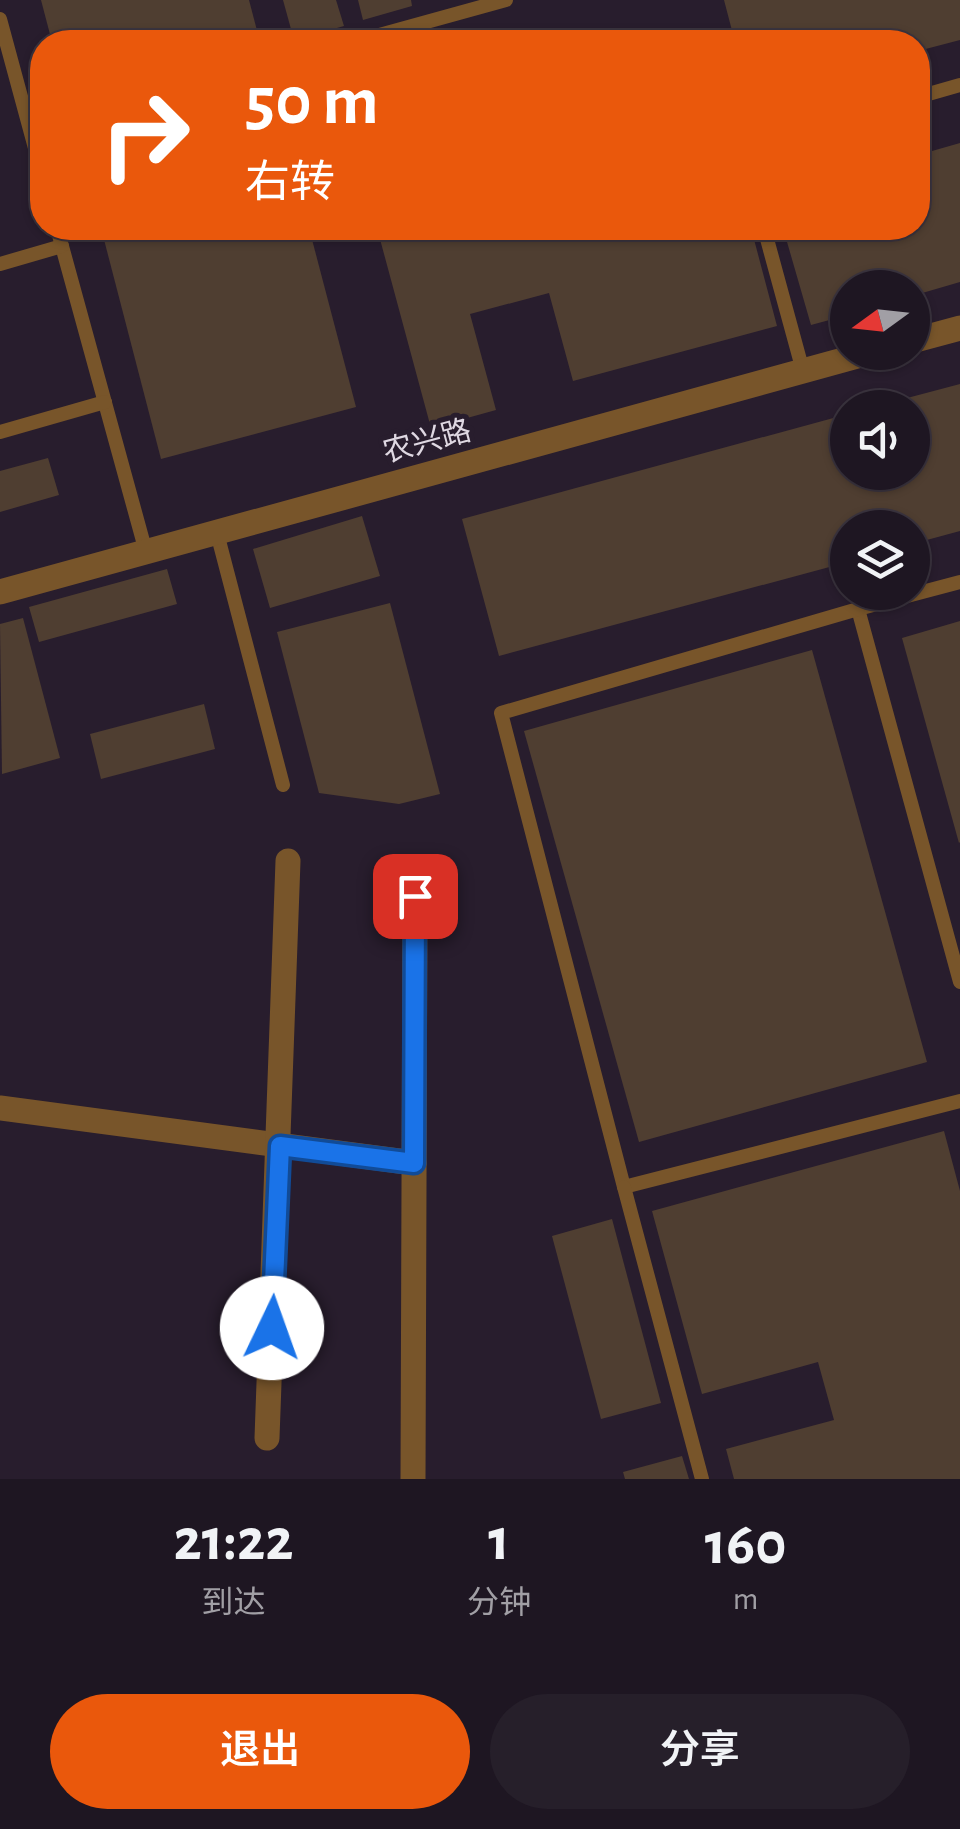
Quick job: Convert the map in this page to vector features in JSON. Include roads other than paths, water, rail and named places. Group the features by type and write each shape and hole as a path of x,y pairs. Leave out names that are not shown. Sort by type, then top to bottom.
{"street":[{"path":"930,336 960,328"},
{"name":"农兴路","path":"0,592 830,364"},
{"path":"267,1438 288,861"},
{"path":"413,1479 415,896"},
{"path":"0,1108 414,1163"}],"lane":[{"path":"397,30 506,0"},
{"path":"0,19 30,130"},
{"path":"930,93 960,85"},
{"path":"60,240 146,552"},
{"path":"767,240 803,372"},
{"path":"0,264 62,246"},
{"path":"0,432 105,402"},
{"path":"218,533 283,786"},
{"path":"930,590 960,582"},
{"path":"702,1479 501,712 855,610"},
{"path":"858,610 960,982"},
{"path":"624,1187 960,1101"}]}
